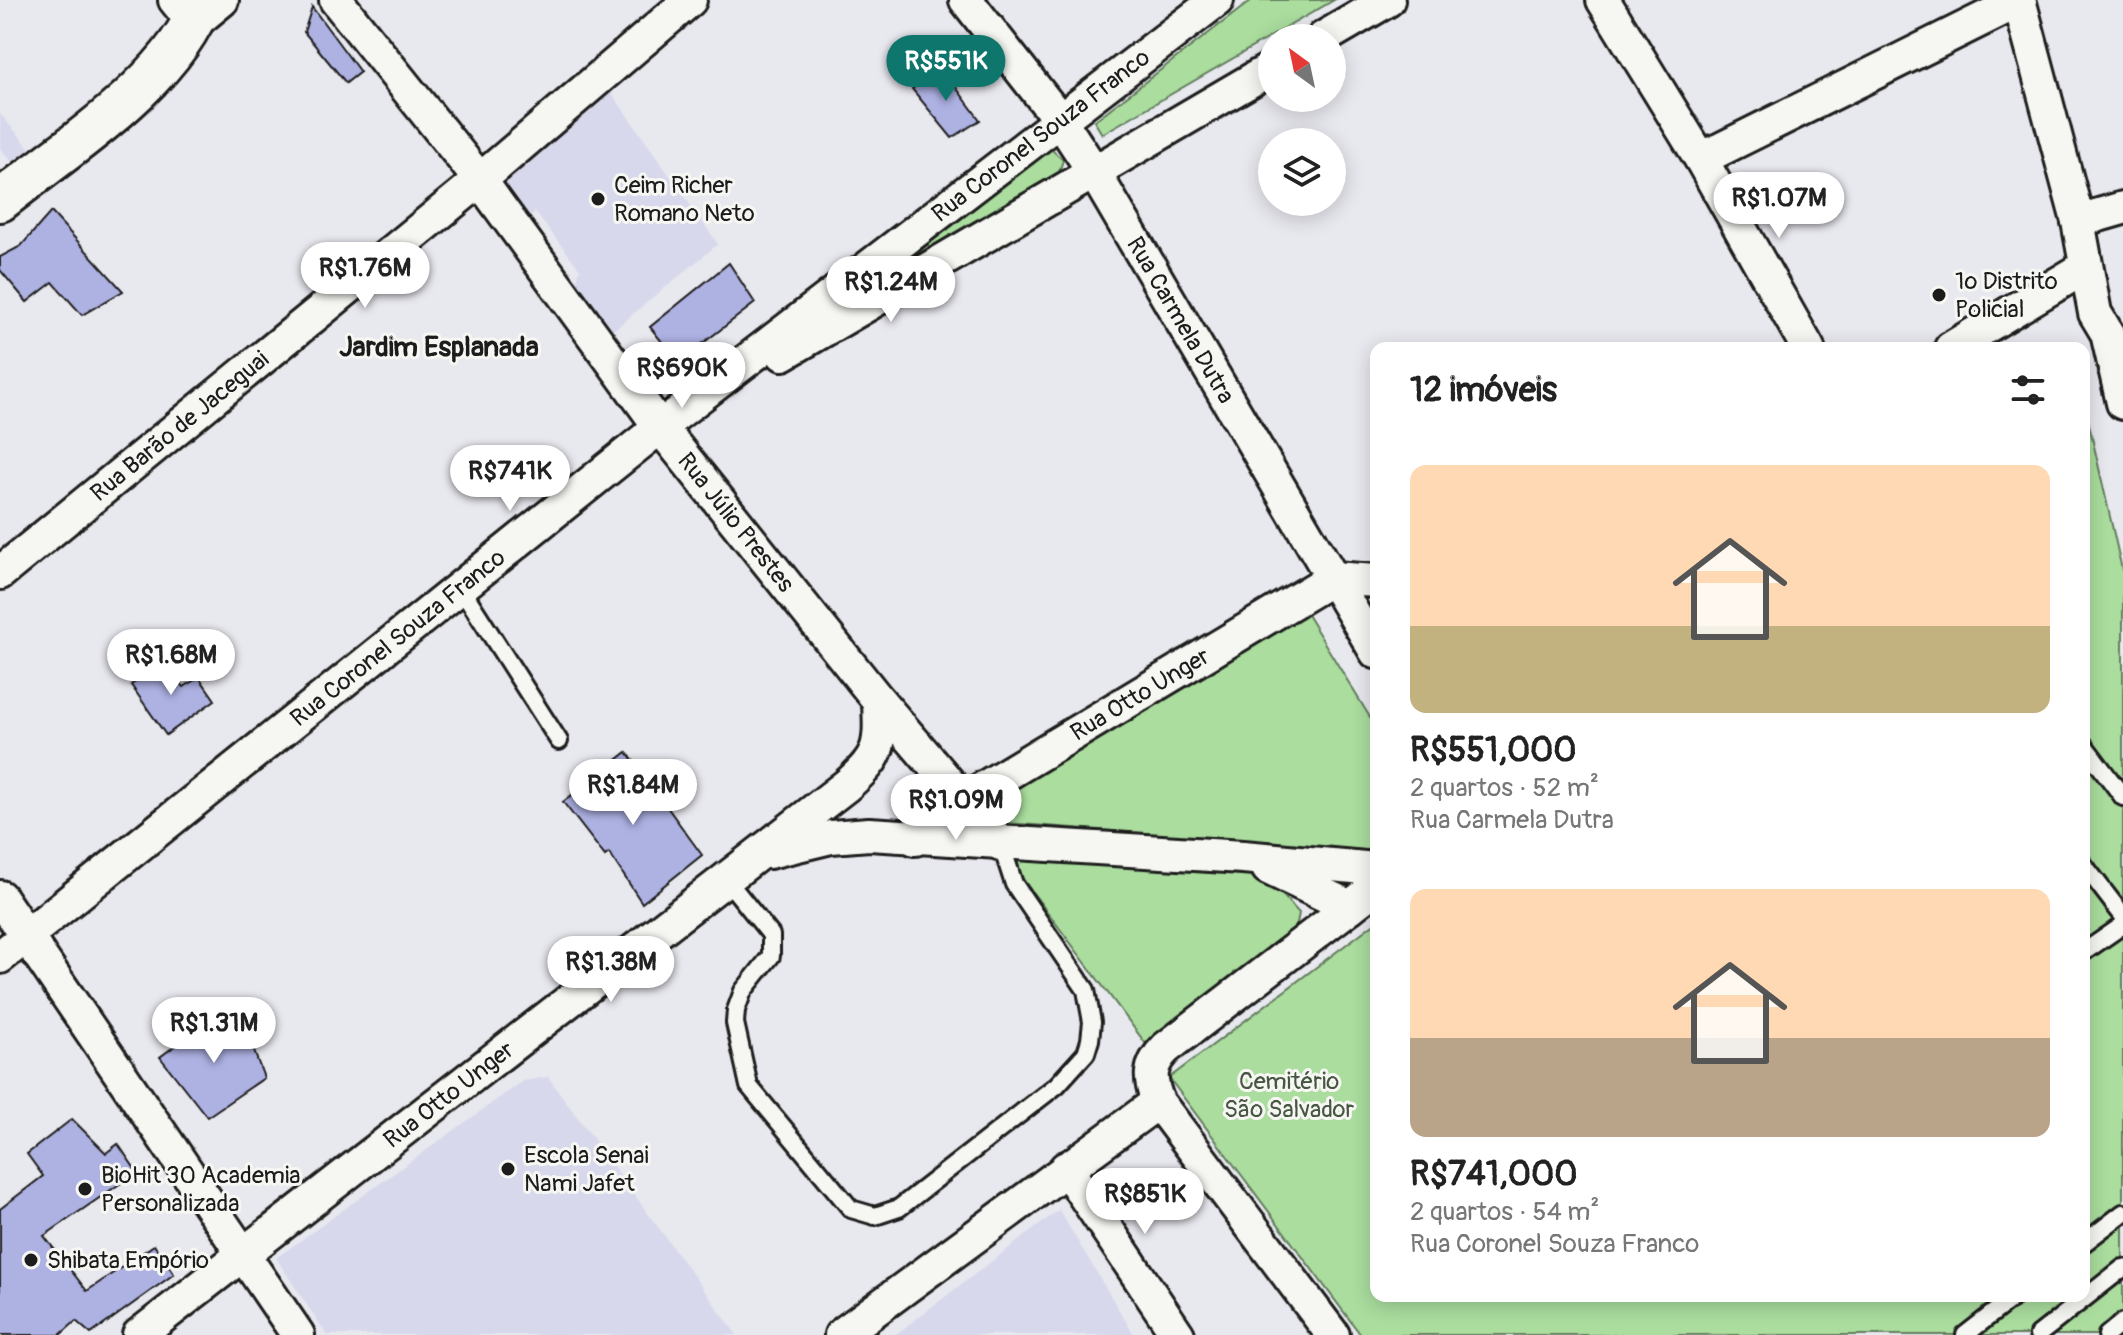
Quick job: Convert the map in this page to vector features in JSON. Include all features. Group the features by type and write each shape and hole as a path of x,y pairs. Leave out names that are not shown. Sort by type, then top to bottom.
{"street":[{"name":"Rua Júlio Prestes","path":"336,0 480,180 660,427 879,701 1001,844"},
{"name":"Rua Barão de Jaceguai","path":"0,573 480,180 690,0"},
{"name":"Rua Carmela Dutra","path":"966,0 1060,120 1094,172 1370,642"},
{"name":"Rua Coronel Souza Franco","path":"0,957 660,427 1217,0"},
{"path":"1346,25 1388,0"},
{"path":"1603,0 1701,159 1805,342"},
{"path":"1701,159 2019,0 2078,221 2084,268 2095,313 2095,341 2123,403"},
{"path":"0,201 137,91 169,60 198,6"},
{"path":"660,427 1258,76"},
{"path":"2078,221 2123,208"},
{"path":"1961,342 2084,268"},
{"path":"1333,578 1370,581"},
{"name":"Rua Otto Unger","path":"915,839 962,801 1333,578"},
{"name":"Rua Otto Unger","path":"139,1335 871,764 879,750 879,701"},
{"name":"Rua Otto Unger","path":"758,854 831,837 869,834 1243,857 1370,868"},
{"path":"1243,857 1350,907"},
{"path":"1333,1335 1158,1102 1150,1082 1150,1068 1166,1048 1370,892"},
{"path":"0,897 298,1335"},
{"path":"841,1335 1158,1102"},
{"path":"1066,1168 1178,1335"}],"lane":[{"path":"461,588 559,741"},
{"path":"2090,753 2123,797"},
{"path":"726,879 773,944 771,956 743,991 736,1010 735,1023 749,1086 851,1209 875,1216 899,1208 911,1199 1057,1085 1086,1053 1092,1022 1086,990 1014,884 1001,844"},
{"path":"2090,873 2123,916"},
{"path":"2090,948 2123,925"},
{"path":"2090,1238 2123,1213"},
{"path":"2090,1294 2123,1268"},
{"path":"1965,1335 2007,1302"},
{"path":"2038,1335 2080,1302"},
{"path":"2107,1335 2123,1322"}],"shaded area":[{"name":"Ceim Richer Romano Neto","path":"610,91 718,244 610,333 575,288 580,269 535,212 525,221 500,187 510,174"},
{"path":"0,114 33,152 18,169 0,148"},
{"name":"Escola Senai Nami Jafet","path":"548,1077 737,1335 327,1335 276,1258 523,1081"},
{"path":"1059,1210 1134,1335 895,1335"}],"green space":[{"path":"1252,0 1334,0 1292,24 1258,24 1258,44 1102,134 1094,121"},
{"path":"1051,149 1063,160 1059,172 908,260"},
{"name":"Cemitério São Salvador","path":"2090,428 2123,574 2123,1335 1361,1335 1169,1078 1370,927 1370,1302 2090,1302"},
{"path":"1306,613 1370,717 1370,851 1007,823 993,801"},
{"path":"1015,855 1233,866 1277,889 1299,913 1295,935 1149,1048 1013,866"}],"building":[{"path":"312,7 360,72 346,83 304,32"},
{"path":"941,67 980,120 952,138 912,89"},
{"path":"51,212 123,291 82,315 53,282 27,302 0,270 0,257 21,246"},
{"path":"729,263 755,303 702,344 710,355 687,373 650,327"},
{"path":"164,661 184,687 199,677 215,700 166,735 131,685"},
{"path":"627,752 702,855 642,903 609,853 605,856 563,802"},
{"path":"218,1014 251,1043 264,1078 207,1117 160,1057"},
{"name":"Shibata Empório","path":"72,1119 106,1153 118,1144 137,1172 44,1236 87,1291 154,1245 174,1274 91,1334 76,1321 60,1335 0,1335 0,1209 43,1176 27,1154"}],"place":[{"name":"Ceim Richer Romano Neto","path":"598,199"},
{"name":"1º Distrito Policial","path":"1939,295"},
{"name":"Escola Senai Nami Jafet","path":"508,1169"},
{"name":"BioHit 30 Academia Personalizada","path":"85,1189"},
{"name":"Shibata Empório","path":"31,1260"}],"district":[{"name":"Jardim Esplanada","path":"439,347"}]}
